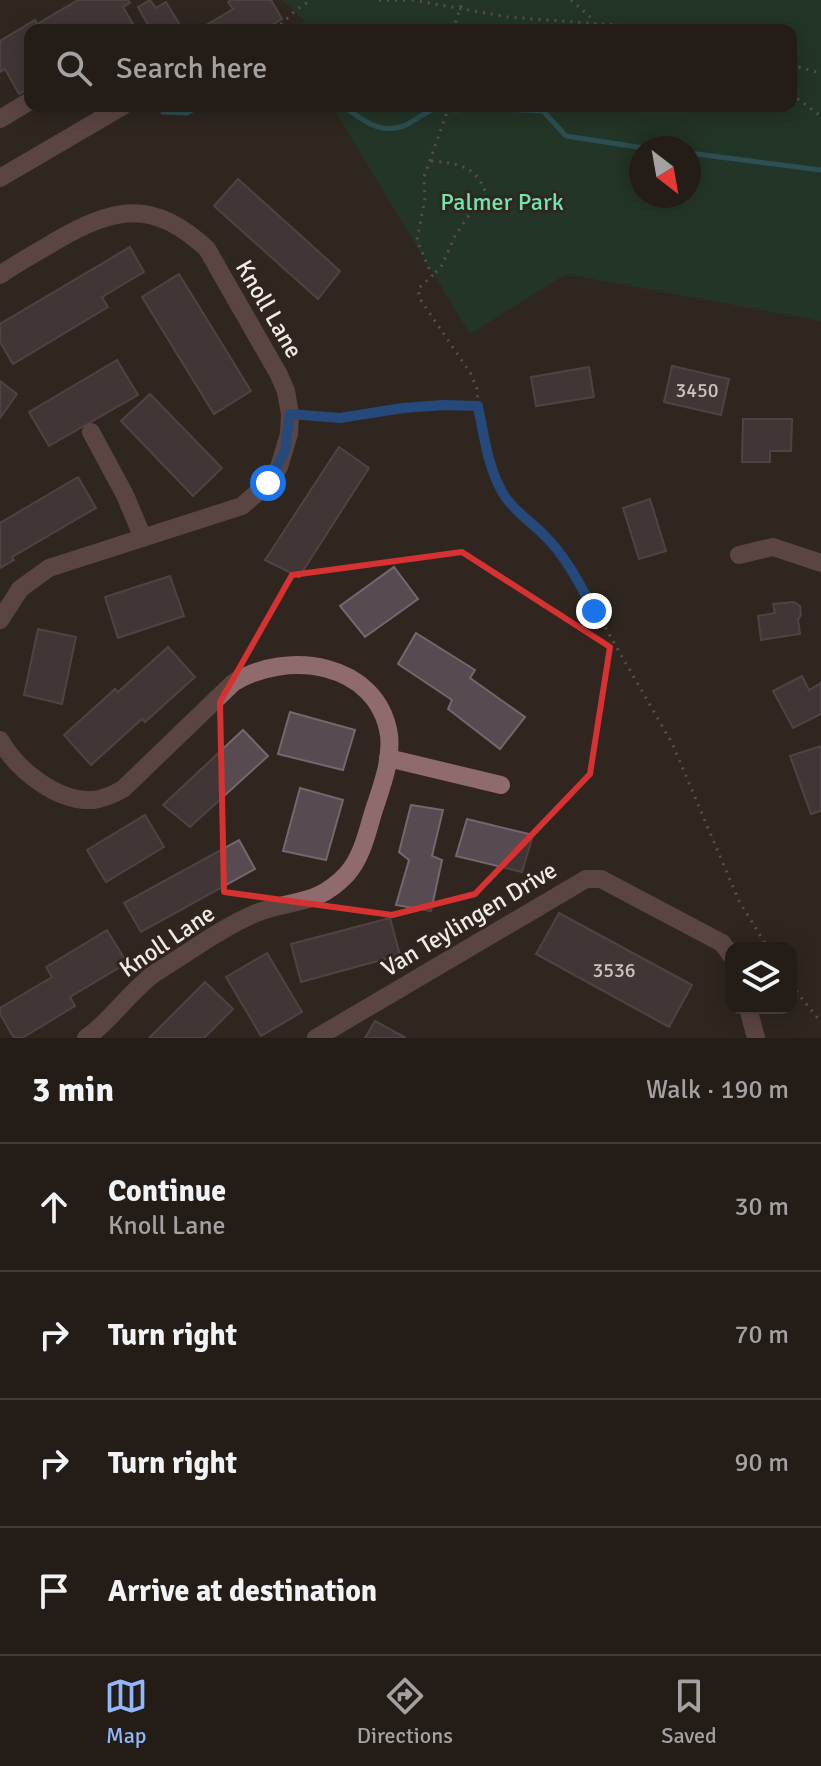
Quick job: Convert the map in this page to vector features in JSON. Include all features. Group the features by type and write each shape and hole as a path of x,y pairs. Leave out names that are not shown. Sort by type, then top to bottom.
{"street":[{"path":"0,119 24,105"},
{"path":"0,178 113,112"},
{"name":"Knoll Lane","path":"0,275 86,224 102,218 141,212 174,224 207,249 278,373 290,414 289,434 279,467 256,495 242,506 49,568 20,589 0,620"},
{"path":"91,432 125,495 143,538"},
{"path":"739,555 773,547 821,563"},
{"name":"Knoll Lane","path":"0,740 21,766 46,787 78,799 93,800 123,789 233,683 247,674 283,665 319,666 353,678 378,703 385,718 389,737 388,758 359,857 342,878 320,896 305,903 272,909 241,921 155,973 86,1038"},
{"path":"388,758 501,785"},
{"name":"Van Teylingen Drive","path":"316,1038 586,879 601,879 725,947"},
{"path":"750,1014 756,1038"}],"path":[{"path":"282,24 311,0"},
{"path":"379,0 411,0 508,17 618,24"},
{"path":"454,24 463,0"},
{"path":"571,0 596,22"},
{"path":"797,67 821,73"},
{"path":"797,98 821,116"},
{"path":"432,276 417,240 425,198 424,177 446,112"},
{"path":"430,161 460,164 471,169 485,191 455,236 441,267 418,289 420,299 471,374 498,485 506,499 544,535 579,582 672,743 739,901 764,942"},
{"path":"290,414 340,418 403,408 478,406"},
{"path":"797,992 821,1022"}],"highlighted area":[{"path":"462,552 610,647 590,774 475,894 392,915 224,892 220,702 292,575"}],"green space":[{"name":"Palmer Park","path":"282,0 821,0 821,321 566,274 470,334 336,112 797,112 797,24 301,24 305,21"}],"building":[{"path":"78,0 128,0 130,3 123,7 133,24 37,24"},
{"path":"150,0 156,8 166,2 179,24 148,24 138,7"},
{"path":"271,0 282,19 274,24 208,24 233,9 228,2"},
{"path":"24,27 24,91 19,94 5,69 0,72 0,41"},
{"path":"238,179 340,271 318,299 214,206"},
{"path":"130,247 144,272 102,297 108,307 13,364 0,342 0,324"},
{"path":"179,274 251,391 214,414 142,297"},
{"path":"117,360 138,395 49,446 29,412"},
{"path":"672,366 729,379 721,415 664,402"},
{"path":"589,367 594,397 536,406 531,377"},
{"path":"0,381 17,394 0,418"},
{"path":"150,394 222,468 193,496 121,421"},
{"path":"743,419 792,419 791,451 770,451 770,462 742,462"},
{"path":"339,447 369,468 299,577 265,560"},
{"path":"78,477 96,508 12,557 14,560 0,568 0,523"},
{"path":"650,499 666,551 639,559 623,508"},
{"path":"394,567 418,599 365,637 340,606"},
{"path":"170,576 184,616 118,638 105,597"},
{"path":"794,602 800,606 800,634 761,640 758,616 775,613 773,604"},
{"path":"38,629 76,637 62,704 24,695"},
{"path":"416,633 475,670 470,678 525,717 500,749 448,709 452,700 398,664"},
{"path":"168,647 195,677 91,765 64,735"},
{"path":"802,676 809,690 821,683 821,714 793,728 773,691"},
{"path":"290,712 355,730 343,770 278,754"},
{"path":"243,730 268,756 190,827 163,805"},
{"path":"821,746 821,811 811,814 790,756"},
{"path":"300,788 343,800 326,860 283,851"},
{"path":"411,805 443,810 432,856 442,860 431,911 396,905 409,860 399,852"},
{"path":"145,815 164,847 106,882 87,850"},
{"path":"467,819 533,835 522,872 456,856"},
{"path":"239,840 255,869 141,932 124,903"},
{"path":"559,913 692,985 669,1027 536,954"},
{"path":"390,918 400,955 301,982 291,944"},
{"path":"107,930 127,963 70,997 75,1006 22,1038 14,1038 0,1014 0,1008 52,977 46,967"},
{"path":"267,953 302,1012 261,1036 226,977"},
{"path":"205,982 233,1009 204,1038 149,1038"},
{"path":"375,1021 406,1038 365,1038"}],"waterway":[{"path":"163,112 189,112"},
{"path":"352,112 372,125 388,129 406,125 428,112"},
{"path":"544,112 566,136 629,146"},
{"path":"701,155 821,170"}],"route":[{"path":"268,483 285,451 290,414 340,418 403,408 478,406 498,485 506,499 560,554 594,611"}]}
